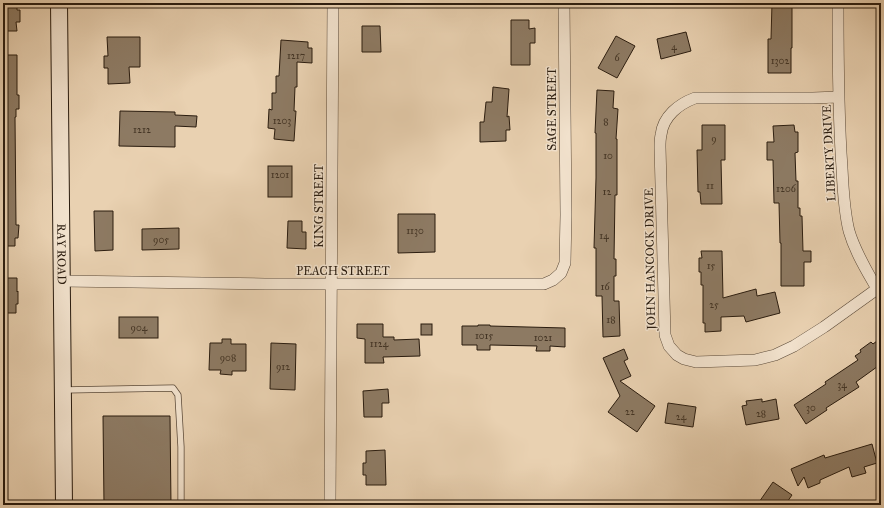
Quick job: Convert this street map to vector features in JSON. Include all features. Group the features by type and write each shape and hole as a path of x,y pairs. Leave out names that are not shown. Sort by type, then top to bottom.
{"street":[{"name":"RAY ROAD","path":"59,3 64,505"},
{"name":"KING STREET","path":"330,505 333,3"},
{"name":"SAGE STREET","path":"564,3 566,215"},
{"name":"LIBERTY DRIVE","path":"838,3 838,97 845,210 849,232 857,253 879,291"},
{"name":"JOHN HANCOCK DRIVE","path":"838,97 695,98 686,101 674,109 666,120 661,133 660,147 664,334 669,346 677,355 684,359 696,362 755,360 775,355 794,346 879,291"},
{"name":"PEACH STREET","path":"62,281 265,284 544,284 554,280 561,273 565,263 566,215"}],"lane":[{"path":"63,390 173,388 178,395 182,505"}],"building":[{"path":"3,3 17,3 17,10 20,10 20,22 16,22 17,31 3,31"},
{"path":"772,3 792,3 791,73 768,73 768,39 771,39"},
{"path":"511,20 529,20 529,29 535,28 535,43 530,43 530,65 511,65"},
{"path":"362,26 380,26 381,52 362,52"},
{"path":"686,32 691,51 661,59 657,39"},
{"path":"616,36 635,46 617,78 598,68"},
{"path":"107,37 140,37 140,67 129,67 130,83 108,84 108,68 104,68 104,56 108,56"},
{"path":"281,40 308,42 308,48 312,48 312,63 297,62 294,141 274,139 275,129 268,128 269,109 272,110 272,93 276,93 276,76 279,76"},
{"path":"3,55 17,55 17,95 19,95 19,109 16,109 15,117 16,225 19,225 18,238 15,238 15,246 3,246"},
{"path":"493,87 509,89 507,117 509,116 510,130 506,130 506,141 480,142 480,122 484,122 486,102 492,102"},
{"path":"597,90 614,91 613,108 618,109 616,139 617,195 615,195 614,259 616,259 616,276 614,276 614,301 619,301 620,336 603,337 602,296 596,296 596,248 594,248"},
{"path":"120,111 175,112 175,115 197,116 196,127 175,126 175,147 119,146"},
{"path":"702,125 725,125 725,160 721,160 722,204 701,204 700,192 698,192 697,150 702,150"},
{"path":"794,125 795,132 798,132 798,152 795,153 796,181 798,181 798,208 800,208 800,216 802,216 803,251 811,251 811,262 804,262 804,286 781,286 779,203 774,203 773,160 767,160 767,142 774,142 773,126"},
{"path":"268,166 292,166 292,197 268,197"},
{"path":"94,211 113,211 113,250 95,251"},
{"path":"398,214 435,214 435,252 398,253"},
{"path":"288,221 302,221 302,232 306,232 306,249 287,248"},
{"path":"179,228 179,249 142,250 142,229"},
{"path":"701,251 722,251 723,298 756,289 757,296 775,292 780,313 746,322 744,316 721,317 721,331 705,332 705,323 703,323 703,285 701,285 701,272 699,272 699,258 702,258"},
{"path":"3,278 17,278 18,304 16,304 16,313 3,313"},
{"path":"119,317 158,317 158,338 119,338"},
{"path":"357,324 383,324 383,337 394,337 394,340 419,339 420,356 383,357 384,363 365,363 365,339 357,338"},
{"path":"421,324 432,324 432,335 421,335"},
{"path":"478,325 565,328 565,347 550,346 550,351 536,351 537,346 490,345 490,350 477,350 477,345 462,345 462,326"},
{"path":"881,338 881,364 856,382 859,387 826,408 827,410 806,424 794,405 826,384 825,382 858,360 855,356 861,352 860,350 871,342 873,344"},
{"path":"222,339 231,339 231,344 246,344 246,371 232,371 232,375 220,374 221,370 209,370 210,343 222,343"},
{"path":"271,343 296,344 295,390 270,389"},
{"path":"624,349 628,359 624,361 631,376 620,381 655,406 637,432 608,412 620,396 603,358"},
{"path":"388,389 389,403 382,403 382,417 364,417 363,391"},
{"path":"762,399 762,402 776,399 779,419 746,425 742,406 747,405 746,401"},
{"path":"668,403 696,407 693,427 665,423"},
{"path":"103,416 170,416 171,505 104,505"},
{"path":"872,444 877,463 864,467 866,473 852,477 849,467 820,480 820,483 808,488 804,477 798,486 791,469 824,455 825,458"},
{"path":"385,450 386,485 366,485 366,475 363,475 363,463 366,463 366,451"},
{"path":"773,482 792,495 785,505 757,505"}]}
